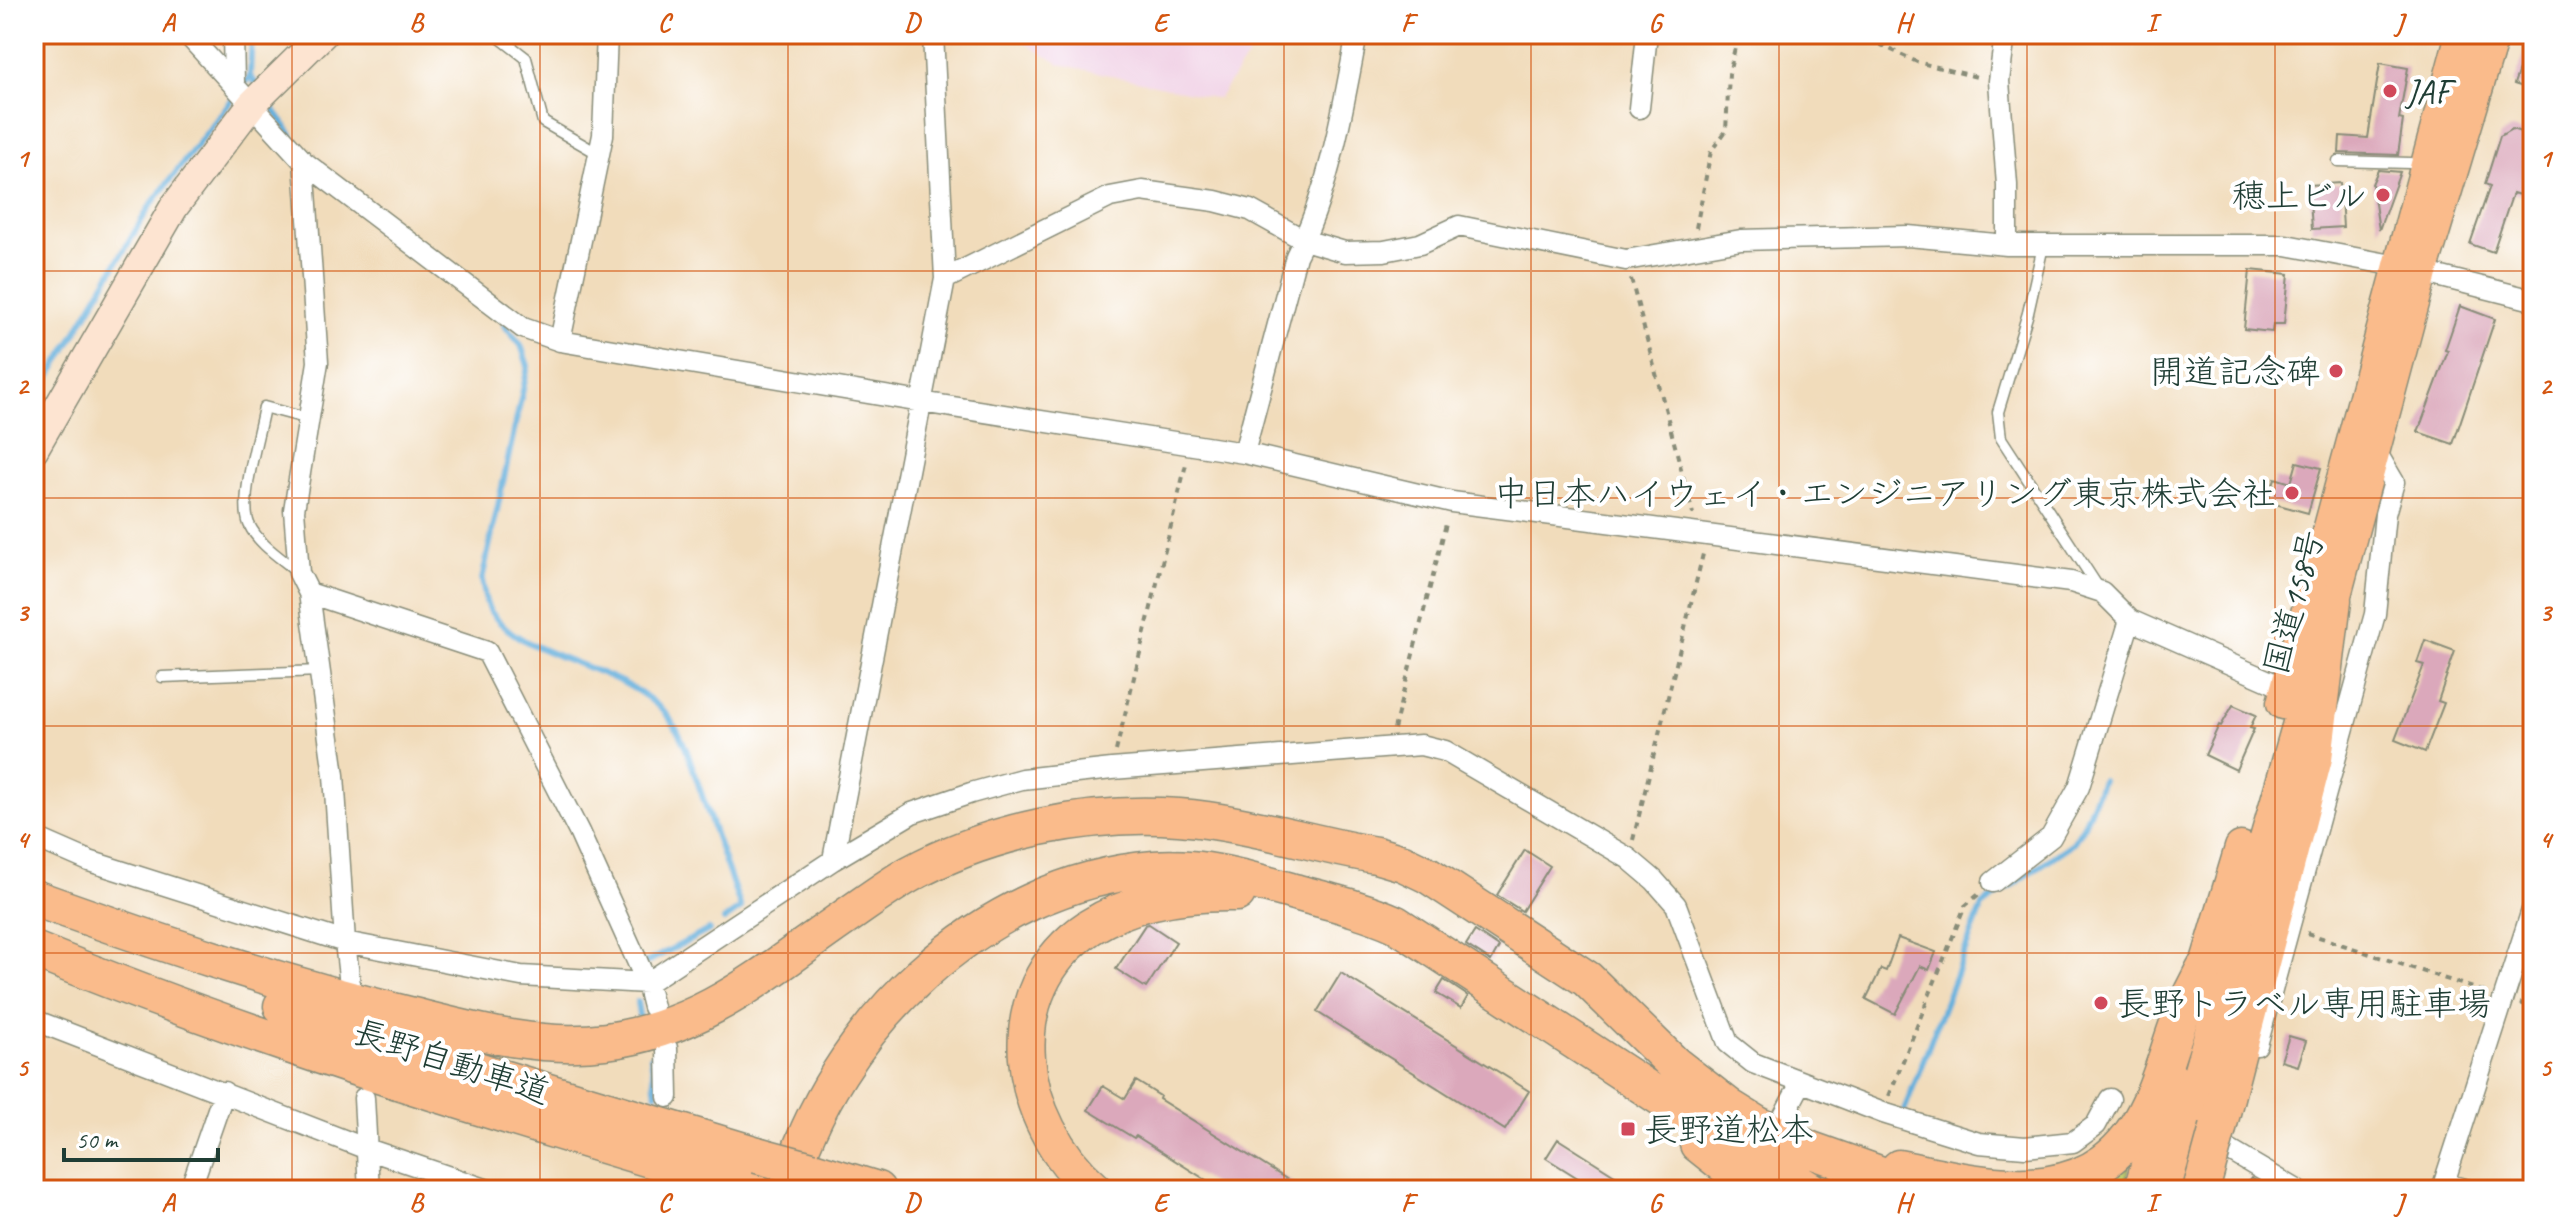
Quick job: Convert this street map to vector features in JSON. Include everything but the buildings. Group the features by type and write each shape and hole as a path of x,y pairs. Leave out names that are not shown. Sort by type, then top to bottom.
{"highway":[{"name":"国道158号","path":"2166,1190 2374,448 2427,168 2462,34"},
{"name":"国道158号","path":"2140,1190 2410,269 2493,34"},
{"path":"2201,1190 2222,1139 2314,758 2333,601"},
{"path":"34,898 334,997 510,1038 576,1044 643,1035 686,1021 724,1002 909,874 953,854 1025,831 1109,818 1182,817 1403,863 1428,875 1587,979 1700,1086 1758,1125 1811,1150 1924,1190"},
{"path":"755,1181 800,1099 853,1019 909,958 942,929 979,904 1048,869 1116,852 1185,846 1349,851"},
{"path":"800,1180 822,1106 843,1068 872,1028 928,969 957,945 1023,904 1056,890 1094,878 1157,869 1190,869 1222,873 1353,908 1396,924 1686,1114 1810,1190"},
{"path":"1095,1190 1064,1158 1047,1132 1029,1079 1026,1052 1034,999 1047,971 1066,948 1089,928 1116,913 1172,896 1204,892 1272,895 1353,908"},
{"name":"長野自動車道","path":"34,912 223,986 520,1084 755,1181"},
{"name":"長野自動車道","path":"34,950 211,1019 420,1090 755,1181 800,1180 877,1190"},
{"path":"1811,1150 1964,1182 2018,1187 2086,1175 2106,1163 2137,1128 2150,1103 2181,1017 2204,969"},
{"path":"1555,1028 1756,1190"},
{"path":"420,1090 485,1119 704,1190"}],"main road":[{"path":"34,449 243,94 323,34"}],"street":[{"path":"187,34 304,162 523,328 560,341 1244,453 1452,502 2071,582 2102,592 2130,620 2287,689"},
{"path":"233,34 243,94"},
{"path":"560,341 603,135 607,34"},
{"path":"833,860 945,279 933,34"},
{"path":"1244,453 1296,256 1309,231 1340,119 1357,34"},
{"path":"1639,108 1647,34"},
{"path":"2005,34 1999,81 2007,185 2007,245"},
{"path":"304,162 318,362 294,510 299,573 309,593 334,775 350,985"},
{"path":"945,279 1110,197 1142,191 1215,201 1250,210 1304,240 1345,252 1384,251 1420,244 1459,226 1626,260 1741,240 1908,236 2043,246 2286,245 2410,269 2533,300"},
{"path":"2178,1148 2219,1162 2222,1139 2291,928 2375,614 2385,514 2394,482 2374,448"},
{"path":"309,593 487,652 579,832 647,983 653,1007"},
{"path":"1993,882 2051,837 2079,787 2130,620"},
{"path":"34,837 89,861 345,942 521,976 647,983 833,860 912,813 971,793 1022,779 1112,769 1421,745 1445,751 1628,858 1654,880 1676,905 1728,1043 1753,1063 1883,1113 1979,1143 2025,1147 2073,1142 2096,1125 2110,1099"},
{"path":"2468,1190 2442,1186 2533,907"},
{"path":"34,1020 367,1149 488,1190"},
{"path":"667,1048 668,1097"},
{"path":"1783,1117 1801,1083"},
{"path":"190,1190 224,1092"},
{"path":"364,1098 369,1190"},
{"path":"2222,1139 2297,1190"}],"lane":[{"path":"495,34 526,58 543,122 599,154"},
{"path":"2338,161 2410,163 2427,168"},
{"path":"2043,246 2028,313 1998,412 2001,438 2102,592"},
{"path":"299,573 262,543 249,524 244,505 264,407 309,419"},
{"path":"162,677 321,671"}],"path":[{"path":"1695,247 1711,151 1726,131 1729,74 1738,34"},
{"path":"1858,34 1917,62 1999,81"},
{"path":"1626,260 1704,558 1628,858"},
{"path":"1112,769 1190,446"},
{"path":"1390,746 1452,502"},
{"path":"1883,1113 1965,906 1993,882"},
{"path":"2291,928 2533,1007"}],"shaded area":[{"path":"1009,34 1263,34 1218,99 1060,64"}],"green space":[{"path":"2123,1165 2129,1167 2123,1190 2076,1190"}],"waterway":[{"path":"34,404 150,206 250,76 252,34"},
{"path":"250,76 258,86"},
{"path":"266,99 292,135"},
{"path":"504,325 521,345 528,366 482,580 487,606 504,626 524,640 623,683 646,697 673,723 688,754 741,908 724,920"},
{"path":"1904,1111 1982,906 2073,843 2084,825 2102,780"},
{"path":"645,963 709,930"},
{"path":"637,1002 639,1015"},
{"path":"651,1057 656,1093"}],"tunnel":[{"path":"651,1190 668,1097"}],"place":[{"name":"JAF","path":"2390,91"},
{"name":"穂上ビル","path":"2383,195"},
{"name":"開道記念碑","path":"2336,371"},
{"name":"中日本ハイウェイ・エンジニアリング東京株式会社","path":"2292,493"},
{"name":"長野トラベル専用駐車場","path":"2101,1003"},
{"name":"長野道松本","path":"1628,1129"}]}
